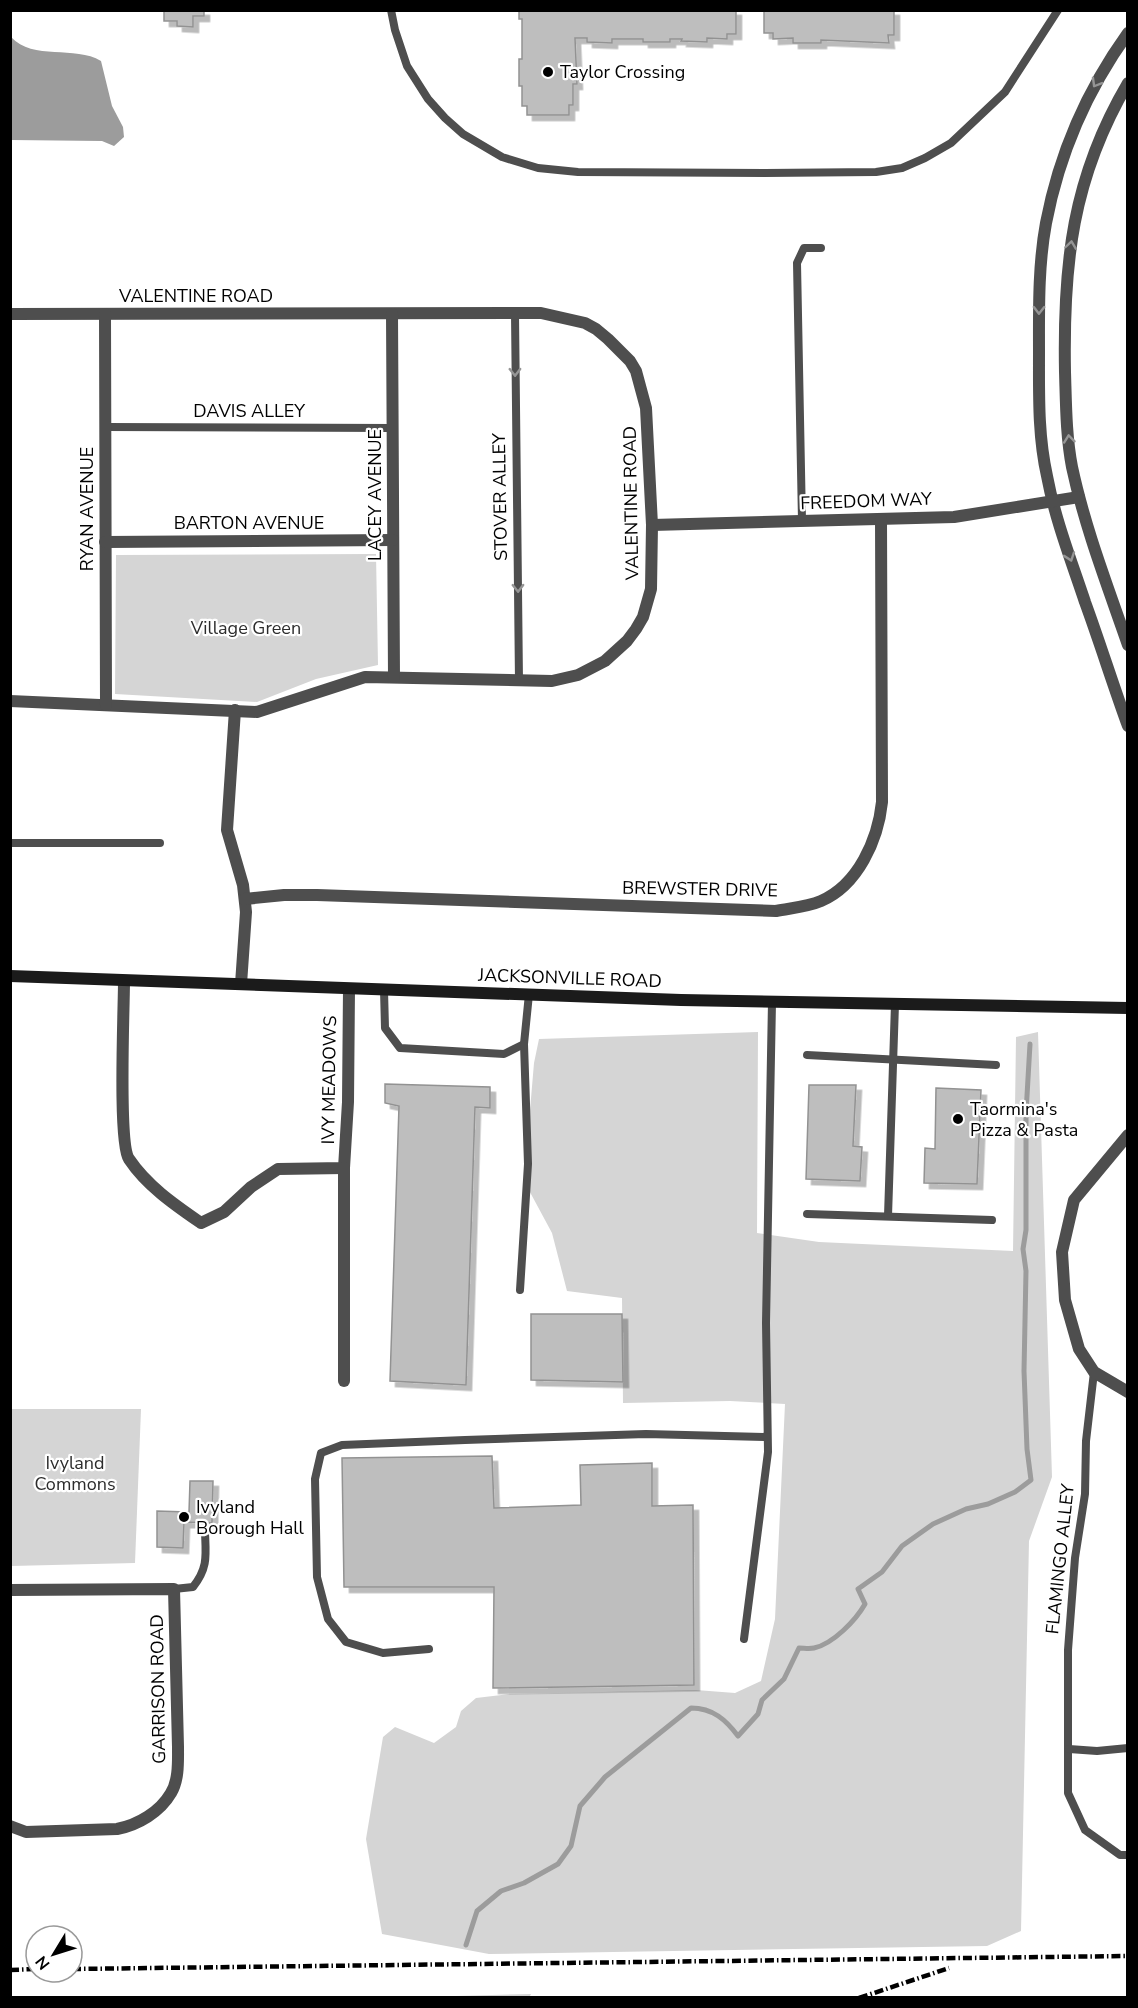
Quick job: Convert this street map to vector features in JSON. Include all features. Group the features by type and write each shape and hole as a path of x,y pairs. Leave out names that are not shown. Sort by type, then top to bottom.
{"main road":[{"name":"JACKSONVILLE ROAD","path":"10,976 772,1002 1128,1008"}],"street":[{"path":"1128,33 1094,86 1059,167 1046,224 1040,284 1039,414 1042,446 1060,530 1128,726"},
{"path":"1128,83 1100,134 1088,166 1074,221 1068,265 1065,348 1066,410 1072,465 1079,497 1128,645"},
{"name":"VALENTINE ROAD","path":"10,314 541,313 590,326 619,349 636,371 646,408 652,525 651,589 643,617 627,641 605,661 578,675 552,681 365,677 257,712 10,701"},
{"name":"RYAN AVENUE","path":"105,314 106,705"},
{"name":"LACEY AVENUE","path":"392,314 394,677"},
{"name":"FREEDOM WAY","path":"652,525 954,517 1079,497"},
{"name":"BREWSTER DRIVE","path":"245,899 284,895 317,895 776,911 822,901 851,880 865,858 881,818 881,519"},
{"name":"BARTON AVENUE","path":"105,542 393,540"},
{"path":"235,710 227,831 245,899 241,984"},
{"name":"IVY MEADOWS","path":"124,981 123,1122 127,1158 163,1197 201,1223 224,1212 251,1187 278,1169 344,1168 348,1102 349,989"},
{"path":"1128,1135 1074,1200 1062,1252 1065,1300 1079,1348 1094,1372 1128,1392"},
{"path":"344,1168 344,1381"},
{"path":"10,1590 174,1589"},
{"name":"GARRISON ROAD","path":"10,1826 26,1832 117,1830 141,1821 171,1793 178,1769 174,1589"}],"lane":[{"path":"391,10 394,30 407,66 428,99 464,134 502,157 538,168 578,172 765,173 876,172 902,168 925,158 951,142 1005,92 1058,10"},
{"path":"802,521 797,263 804,248 821,248"},
{"name":"STOVER ALLEY","path":"515,314 519,681"},
{"name":"DAVIS ALLEY","path":"105,427 393,428"},
{"path":"10,843 160,843"},
{"path":"384,990 385,1028 400,1048 504,1054 524,1044"},
{"path":"520,1290 528,1164 524,1044 529,994"},
{"path":"744,1639 768,1452 766,1323 772,1002"},
{"path":"888,1216 895,1004"},
{"path":"807,1055 996,1065"},
{"path":"807,1214 992,1220"},
{"name":"FLAMINGO ALLEY","path":"1094,1372 1086,1441 1085,1494 1075,1558 1069,1638 1068,1793 1085,1830 1120,1855 1128,1855"},
{"path":"429,1649 383,1653 346,1642 328,1619 317,1577 315,1479 321,1453 342,1445 465,1440 646,1434 767,1437"},
{"path":"174,1589 193,1587 202,1575 206,1559 205,1533"},
{"path":"1070,1749 1097,1751 1128,1748"}],"green space":[{"name":"Village Green","path":"376,554 378,665 316,679 257,702 115,694 116,555"},
{"path":"758,1032 757,1233 819,1242 1013,1251 1016,1037 1038,1032 1052,1477 1029,1541 1021,1931 987,1946 489,1954 382,1934 366,1839 383,1737 395,1727 434,1743 456,1727 461,1711 476,1698 510,1694 696,1690 735,1693 761,1681 775,1619 785,1404 730,1401 623,1403 622,1298 567,1291 552,1233 524,1181 534,1063 539,1039"},
{"name":"Ivyland Commons","path":"11,1409 141,1409 135,1563 11,1566"},
{"path":"531,1994 529,1998 419,1997"}],"shaded area":[{"path":"11,37 31,49 91,56 101,61 112,106 123,127 124,137 114,146 102,141 11,140"}],"building":[{"path":"164,10 204,10 204,16 193,16 193,27 177,26 177,21 164,21"},
{"name":"Taylor Crossing","path":"519,10 736,10 736,34 727,34 727,39 707,38 707,42 681,41 682,39 670,39 670,42 643,42 643,39 612,39 612,43 587,42 587,38 575,38 577,84 573,84 573,105 569,105 569,115 527,115 527,106 522,106 522,86 519,86 522,19 519,19"},
{"path":"764,10 894,10 894,35 888,35 889,43 821,40 821,43 793,43 793,38 773,39 773,33 764,33"},
{"path":"385,1084 490,1087 490,1108 475,1107 466,1385 390,1381 399,1106 385,1103"},
{"path":"809,1085 856,1085 853,1146 862,1147 860,1181 806,1179"},
{"name":"Taormina's Pizza & Pasta","path":"936,1088 981,1090 977,1184 924,1183 925,1148 935,1149"},
{"path":"531,1314 622,1314 623,1382 531,1380"},
{"path":"492,1456 494,1508 581,1505 580,1465 652,1463 652,1506 693,1505 694,1685 493,1688 494,1587 344,1587 342,1458"},
{"name":"Ivyland Borough Hall","path":"190,1481 213,1481 212,1523 184,1522 183,1548 157,1547 157,1511 189,1512"}],"waterway":[{"path":"466,1945 477,1911 501,1891 524,1883 558,1864 571,1846 580,1806 605,1777 691,1708 706,1710 718,1716 738,1736 758,1714 762,1700 784,1679 799,1648 814,1648 829,1642 856,1617 865,1604 858,1589 882,1572 902,1546 933,1524 966,1509 988,1504 1015,1492 1031,1480 1027,1449 1024,1371 1026,1271 1023,1249 1026,1230 1026,1113 1030,1044"}],"railway":[{"path":"84,1969 1128,1956"},
{"path":"859,1998 949,1968"},
{"path":"10,1970 24,1969"}],"place":[{"name":"Taylor Crossing","path":"548,72"},
{"name":"Taormina's Pizza & Pasta","path":"958,1119"},
{"name":"Ivyland Borough Hall","path":"184,1517"}]}
